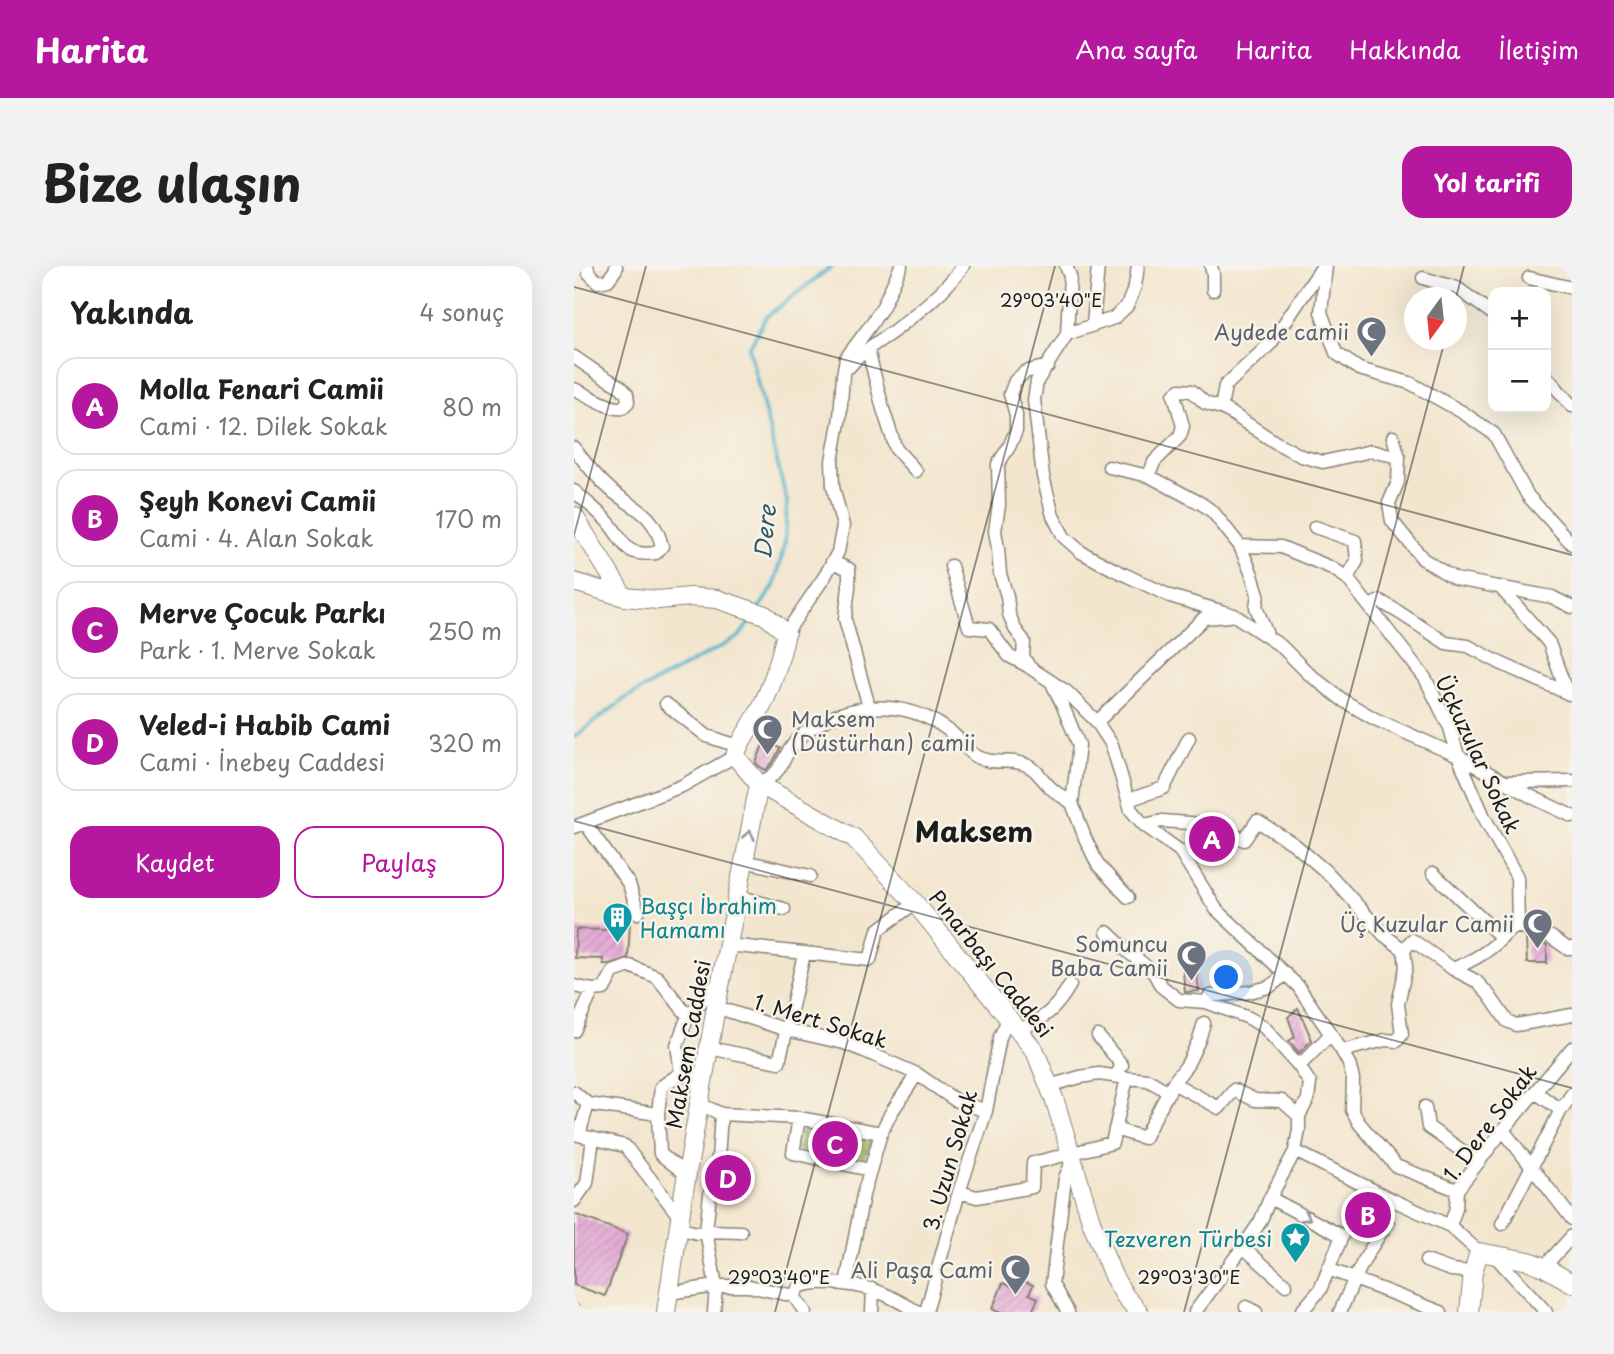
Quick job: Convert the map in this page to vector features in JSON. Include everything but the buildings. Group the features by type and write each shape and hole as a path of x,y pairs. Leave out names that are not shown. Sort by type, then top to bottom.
{"main road":[{"path":"574,516 624,597"},
{"path":"574,582 624,597 658,600 691,597 717,599 765,615 786,633 780,661 759,712 737,751"},
{"name":"Pınarbaşı Caddesi","path":"737,751 759,784 854,838 915,903 1035,1051 1049,1086 1091,1221 1113,1276 1139,1312"},
{"name":"Maksem Caddesi","path":"666,1312 678,1222 759,784"},
{"path":"1469,1312 1473,1272 1487,1254 1515,1258 1544,1267 1572,1283"}],"street":[{"path":"587,266 589,273 598,282 608,280 616,266"},
{"path":"786,633 838,552 844,526 833,487 832,461 846,358 883,306 901,266"},
{"path":"843,375 859,355 920,311 963,266"},
{"path":"1066,266 1070,276 1068,334 1037,381 1034,400 1043,476 1053,516 1064,537 1081,551 1115,570 1170,596 1234,615 1281,646 1309,674 1344,701 1375,719 1458,756 1572,816"},
{"path":"1093,325 1097,266"},
{"path":"1068,334 1114,318 1127,306 1135,286 1138,266"},
{"path":"1211,266 1213,290"},
{"path":"1221,408 1225,386 1271,343 1324,266"},
{"path":"1324,266 1321,312 1336,353 1359,369 1410,383 1462,412 1494,434 1528,496 1572,544"},
{"path":"1423,278 1457,288 1488,310"},
{"path":"1529,278 1572,288"},
{"path":"867,350 896,449 916,471"},
{"path":"574,357 621,387 628,394 628,402 622,408 615,409 574,389"},
{"path":"1029,666 1023,656 1024,641 1009,614 1000,574 995,531 999,505 998,464 1016,431 1016,415 1010,394 1015,381 1025,373 1048,366"},
{"path":"1551,382 1572,406"},
{"path":"1149,476 1154,462 1180,436 1183,426 1174,395 1180,390 1192,391 1205,403 1231,413 1301,456 1323,462 1371,451 1399,457"},
{"path":"1393,437 1399,457 1398,482 1389,503 1392,522 1423,559 1455,579 1552,597 1572,607"},
{"path":"574,448 597,477 613,492 637,507 653,523 662,545 656,553 642,555 630,551 619,540 609,523 574,491"},
{"path":"1108,467 1149,476 1213,512 1240,546 1258,594 1256,607 1267,636"},
{"path":"1240,546 1281,547 1332,568 1347,578 1357,561 1355,541 1315,527"},
{"path":"832,562 849,569 845,619 869,707"},
{"path":"951,566 968,627 989,629 1009,656 1067,692 1097,722 1112,745 1131,810 1144,825 1180,851 1216,909 1298,986 1349,1064 1353,1079 1352,1110 1359,1122 1396,1166 1457,1190"},
{"name":"Üçkuzular Sokak","path":"1347,578 1424,678 1450,729 1458,756 1484,817 1517,877 1518,926"},
{"path":"1500,587 1549,643 1569,694"},
{"path":"1369,606 1380,601 1446,643 1468,646 1569,694"},
{"path":"1097,722 1204,618 1234,615"},
{"path":"1051,682 1079,745 1072,803 1098,865 1128,897"},
{"path":"666,704 707,736 737,751"},
{"path":"759,784 776,772 792,746 816,725 845,712 869,707 895,708 936,722 955,735 976,756 987,761 1013,761 1032,768 1053,790 1072,803"},
{"path":"1128,800 1164,788 1189,737"},
{"path":"638,913 629,884 580,825 682,786 737,751"},
{"path":"1507,782 1572,781"},
{"path":"1144,825 1161,821 1216,825 1244,840 1257,821 1294,844 1331,876 1384,936 1404,950"},
{"path":"744,861 810,876"},
{"path":"1433,873 1499,941"},
{"path":"737,896 784,909"},
{"path":"728,945 870,960 878,930 915,903"},
{"path":"1453,969 1481,956 1507,931 1518,926 1572,948"},
{"path":"1107,932 1154,973 1161,986 1179,1000 1206,1002 1250,1018 1264,1027 1310,1083 1308,1098 1299,1116 1295,1151 1260,1222 1195,1312"},
{"path":"1342,1051 1385,1040 1397,1041 1402,1034 1398,1004 1406,967 1404,950 1412,940 1453,969 1476,981 1507,1021 1517,1025 1572,1015"},
{"path":"709,1048 779,1062 804,954"},
{"path":"574,986 604,989 613,972 630,966 657,977 688,1016"},
{"path":"1206,1002 1210,996 1269,987 1286,974"},
{"path":"681,1073 677,1045 688,1016 721,980"},
{"path":"1013,1025 1043,1018 1060,1003 1070,985"},
{"path":"574,1031 593,990"},
{"name":"1. Mert Sokak","path":"716,1007 787,1030 844,1043 917,1074 955,1100 986,1111"},
{"path":"1115,1129 1144,1138 1171,1088 1187,1065 1204,1023"},
{"name":"3. Uzun Sokak","path":"926,1312 959,1192 986,1111 1000,1037 1013,1025"},
{"path":"1298,1066 1331,1034"},
{"path":"959,1192 977,1197 1032,1187 1033,1163 1072,1156 1112,1143 1122,1065 1097,1036"},
{"name":"1. Dere Sokak","path":"1450,1226 1456,1209 1457,1190 1572,1048"},
{"path":"681,1073 703,1084"},
{"path":"681,1073 662,1087 657,1114 660,1154 687,1175"},
{"path":"845,1284 863,1195 881,1133 917,1074"},
{"path":"1049,1086 1099,1074 1148,1080 1219,1108 1234,1090 1255,1100 1282,1101 1299,1116"},
{"path":"1535,1091 1561,1110"},
{"path":"574,1092 588,1104 657,1114"},
{"path":"1502,1224 1561,1110 1571,1098"},
{"path":"588,1104 576,1135 625,1146 678,1222 697,1233 741,1232"},
{"path":"700,1104 720,1114 799,1118 881,1133"},
{"path":"1425,1107 1428,1127 1478,1162"},
{"path":"714,1312 716,1286 706,1231 710,1194 718,1159 720,1114"},
{"path":"799,1118 793,1153 870,1170"},
{"path":"1503,1130 1572,1219"},
{"path":"574,1201 587,1183 593,1138"},
{"path":"1295,1151 1450,1226 1487,1254 1546,1312"},
{"path":"1068,1312 1052,1284 1065,1178 1072,1156"},
{"path":"1270,1198 1342,1236 1320,1290 1301,1312"},
{"path":"1340,1312 1355,1278 1388,1224"},
{"path":"1544,1267 1572,1236"},
{"path":"1243,1247 1286,1285"},
{"path":"1426,1261 1451,1270 1473,1272"},
{"path":"1328,1269 1441,1312"},
{"path":"794,1296 799,1287 808,1283 845,1284 873,1289 918,1312"},
{"path":"668,1293 716,1286 749,1286 794,1296 805,1312"},
{"path":"872,1312 873,1289"}],"green space":[{"path":"804,1122 874,1137 861,1163 797,1150"}],"waterway":[{"name":"Dere","path":"759,608 774,586 785,543 787,502 749,348 766,317 832,266"},
{"name":"Dere","path":"574,737 626,698 739,637 753,617"}],"place":[{"name":"Aydede camii","path":"1372,358"},
{"name":"Maksem (Düstürhan) camii","path":"768,757"},
{"name":"Molla Fenari Camii","path":"1212,839"},
{"name":"Başçı İbrahim Hamamı","path":"617,944"},
{"name":"Üç Kuzular Camii","path":"1537,950"},
{"name":"Somuncu Baba Camii","path":"1191,982"},
{"name":"Merve Çocuk Parkı","path":"835,1144"},
{"name":"Veled-i Habib Cami","path":"728,1178"},
{"name":"Şeyh Konevi Camii","path":"1368,1215"},
{"name":"Tezveren Türbesi","path":"1295,1265"},
{"name":"Ali Paşa Cami","path":"1016,1296"}],"district":[{"name":"Maksem","path":"974,830"}]}
